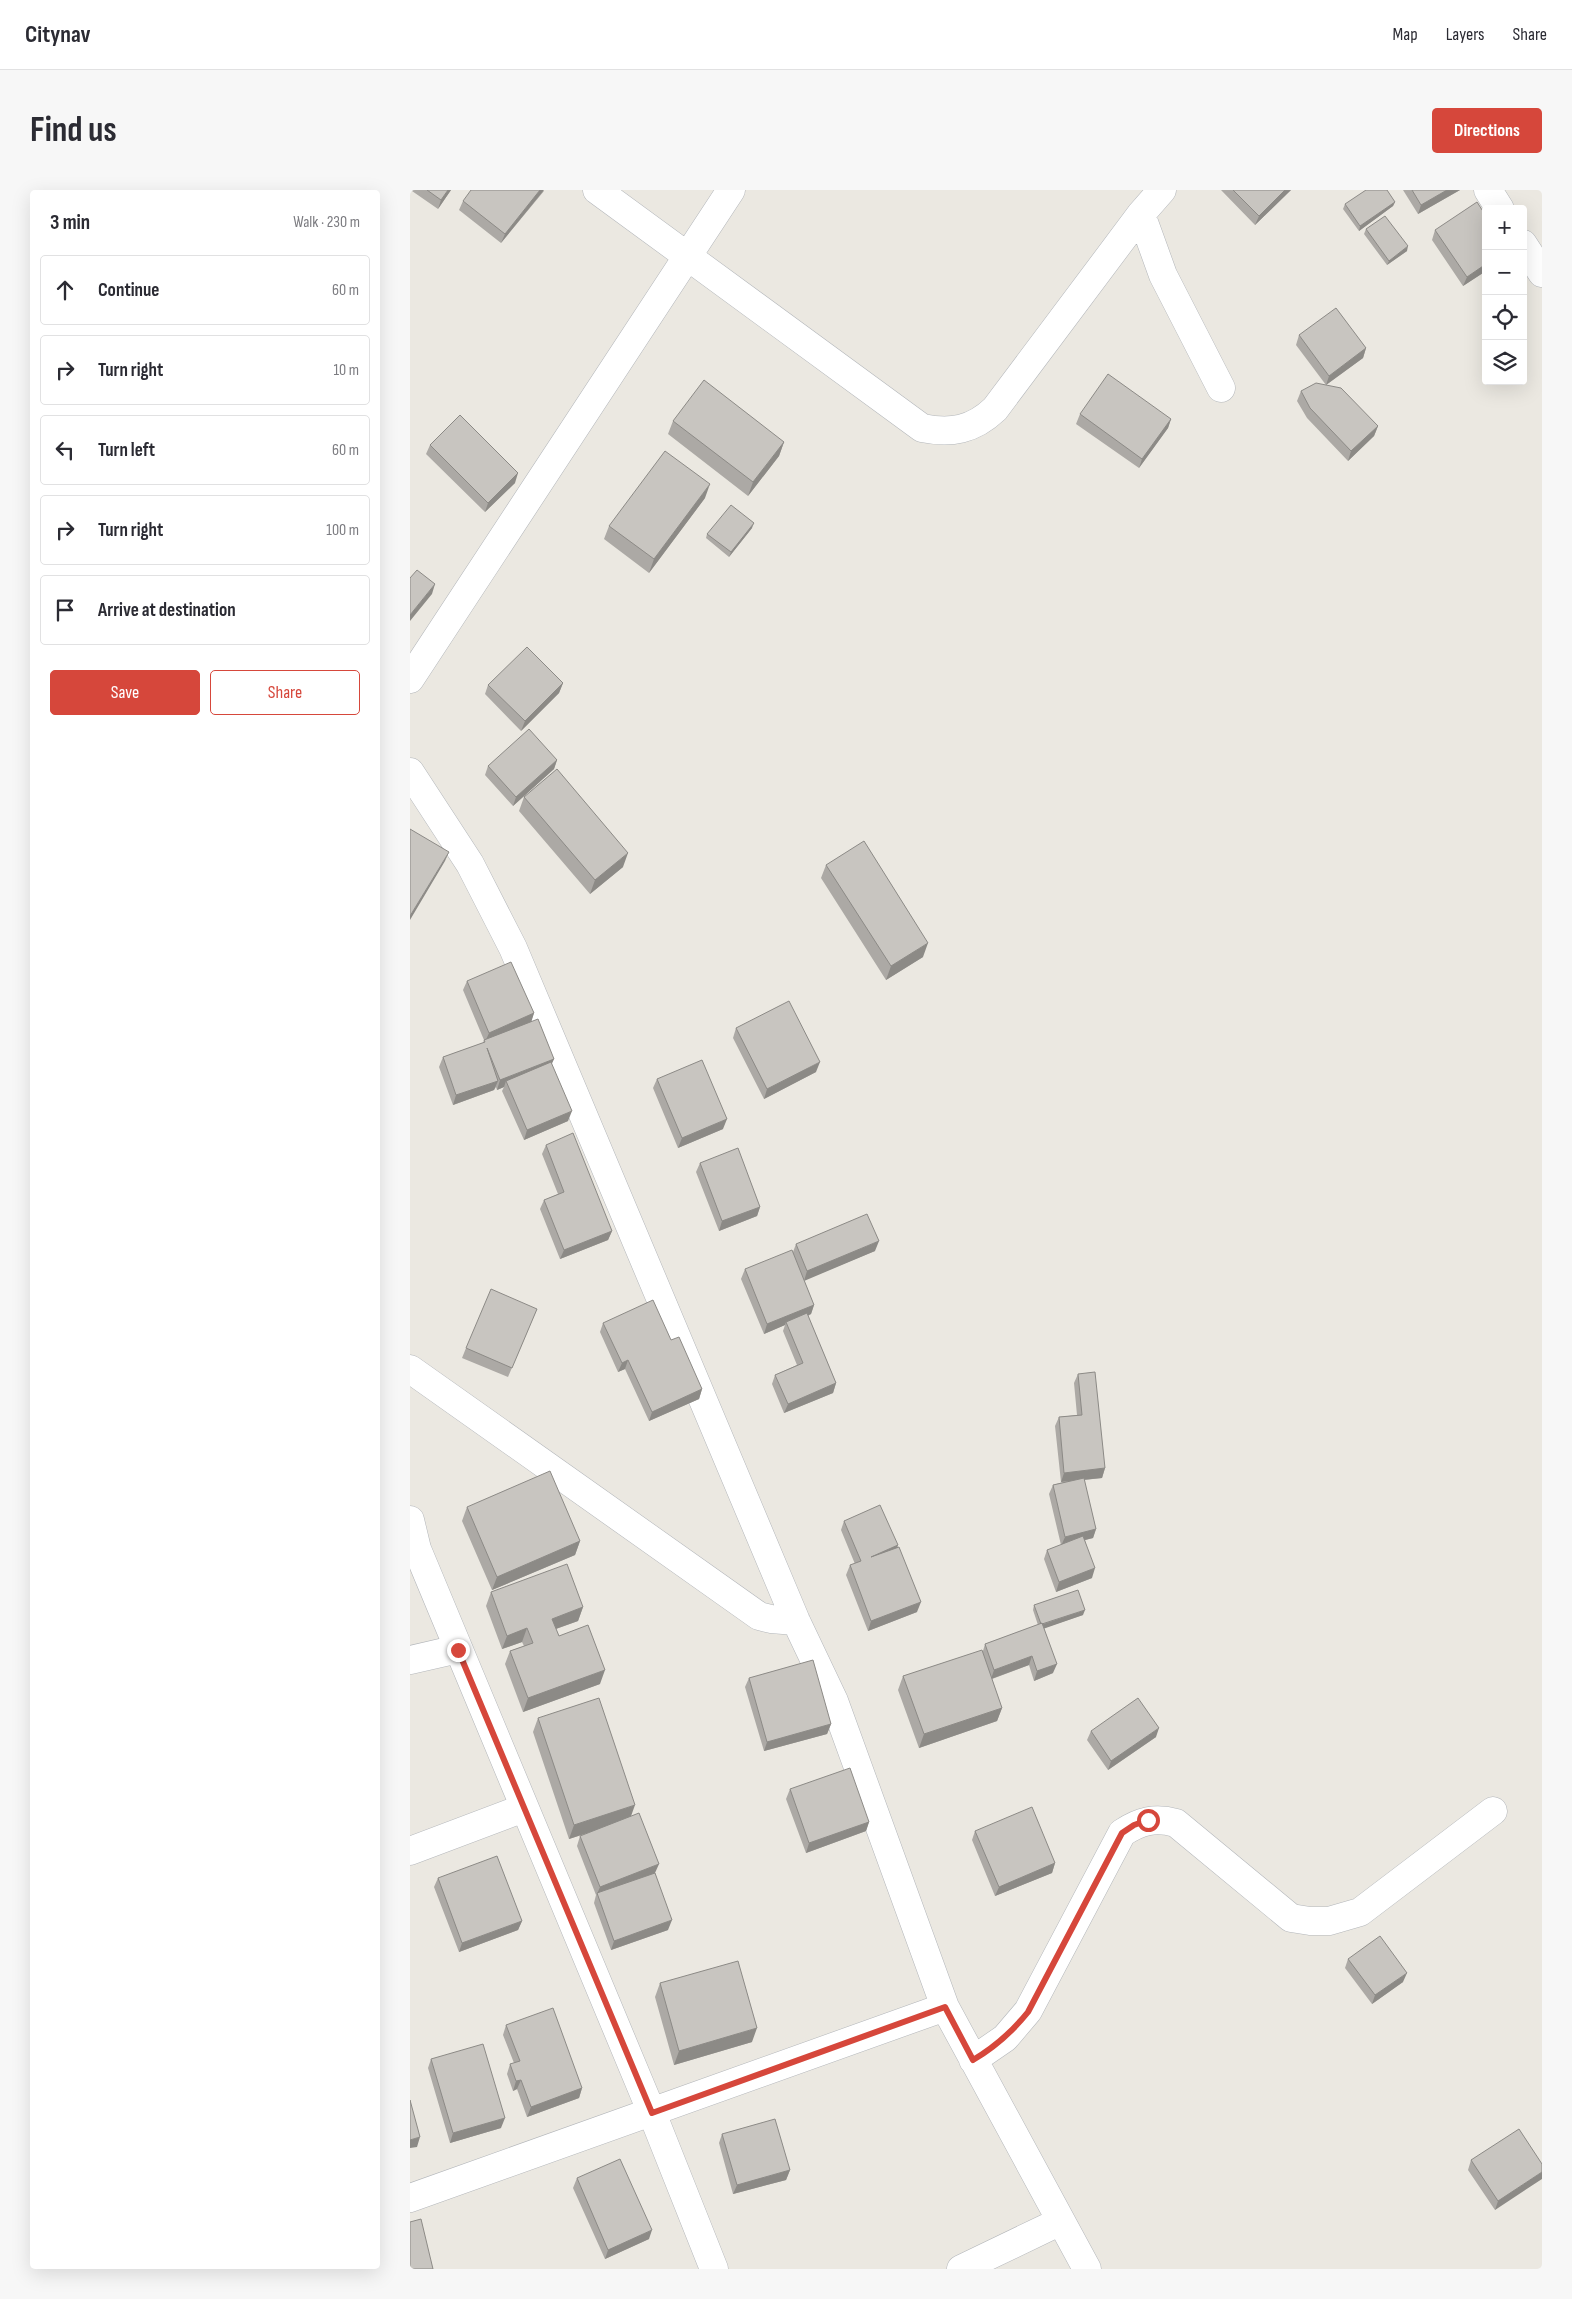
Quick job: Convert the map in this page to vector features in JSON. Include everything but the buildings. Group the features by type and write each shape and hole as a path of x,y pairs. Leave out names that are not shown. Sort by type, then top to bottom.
{"street":[{"path":"597,190 922,428 951,432 976,424 995,409 1140,214 1162,190"},
{"path":"410,679 731,190"},
{"path":"1488,190 1497,205"},
{"path":"1140,214 1163,275 1221,388"},
{"path":"1527,250 1542,273"},
{"path":"410,772 470,864 513,948 796,1620 834,1701 945,2007 1059,2222 1087,2269"},
{"path":"410,1369 759,1616 771,1620 796,1620"},
{"path":"410,1520 417,1549 652,2113 714,2269"},
{"path":"410,1660 458,1650"},
{"path":"410,1851 524,1808"},
{"path":"973,2060 1005,2038 1028,2012 1122,1833 1134,1825 1148,1820 1162,1819 1176,1823 1290,1918 1329,1921 1360,1912 1493,1811"},
{"path":"410,2198 945,2007"},
{"path":"961,2269 1059,2222"}],"route":[{"path":"458,1650 652,2113 945,2007 973,2060 990,2051 1017,2026 1028,2012 1122,1833 1134,1825 1148,1820"}]}
